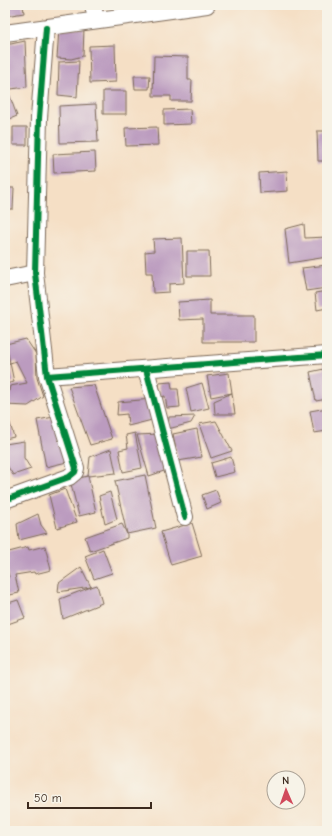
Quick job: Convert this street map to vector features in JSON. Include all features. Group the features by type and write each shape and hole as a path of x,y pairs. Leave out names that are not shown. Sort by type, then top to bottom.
{"street":[{"path":"5,32 46,28 95,13 207,5"},
{"path":"5,500 69,477 75,472 76,468 47,376 35,273 39,118 46,28"},
{"path":"5,279 35,273"},
{"path":"47,376 146,370 327,355"},
{"path":"146,370 185,517"}],"building":[{"path":"5,5 23,5 24,13 5,16"},
{"path":"84,28 83,56 71,59 57,58 59,29"},
{"path":"25,41 27,87 11,89 5,87 5,44"},
{"path":"115,45 116,82 90,83 89,46"},
{"path":"154,56 188,57 188,80 192,80 191,101 171,101 171,96 153,96"},
{"path":"79,61 77,97 58,95 59,62"},
{"path":"134,76 150,76 149,89 135,89"},
{"path":"8,91 17,116 5,121 5,92"},
{"path":"103,91 126,91 126,114 103,114"},
{"path":"96,104 98,142 60,143 59,106"},
{"path":"190,109 191,124 164,125 164,110"},
{"path":"13,127 27,127 27,145 13,145"},
{"path":"157,127 158,145 126,146 125,128"},
{"path":"317,131 327,131 327,161 318,161"},
{"path":"95,152 96,171 54,173 53,154"},
{"path":"287,171 288,191 260,193 259,173"},
{"path":"5,188 14,188 13,209 5,209"},
{"path":"304,224 305,238 327,237 327,257 289,263 285,229"},
{"path":"182,238 184,283 169,284 169,292 153,293 152,273 146,273 145,252 154,251 153,239"},
{"path":"187,251 209,251 210,276 187,276"},
{"path":"327,265 327,288 306,291 302,268"},
{"path":"327,291 327,308 317,310 315,293"},
{"path":"210,300 210,315 254,315 254,342 203,342 203,319 179,320 178,302"},
{"path":"26,339 36,354 37,378 43,396 28,406 5,405 5,392 9,391 10,386 27,383 16,361 10,363 6,344"},
{"path":"10,363 14,382 5,384 5,364"},
{"path":"323,363 327,363 327,399 316,401 310,372 324,369"},
{"path":"229,373 232,393 211,397 207,376"},
{"path":"171,382 172,389 178,389 180,407 167,408 165,396 161,397 159,383"},
{"path":"202,383 209,408 191,412 186,388"},
{"path":"94,385 112,439 90,445 69,387"},
{"path":"232,393 235,414 215,414 214,401"},
{"path":"152,399 152,420 128,426 127,414 117,415 118,402"},
{"path":"327,408 327,431 314,433 310,411"},
{"path":"195,416 191,423 168,429 169,417"},
{"path":"5,417 8,417 14,437 5,439"},
{"path":"54,417 67,462 46,467 37,420"},
{"path":"216,421 232,451 211,458 199,424"},
{"path":"197,429 202,457 178,461 173,434"},
{"path":"135,433 142,468 123,472 119,450 128,448 126,435"},
{"path":"160,434 170,469 149,476 137,435"},
{"path":"24,441 24,458 31,469 13,475 5,462 5,444"},
{"path":"111,449 116,473 88,476 90,457"},
{"path":"231,457 235,472 215,477 211,463"},
{"path":"145,475 156,528 127,534 115,481"},
{"path":"88,476 96,512 79,516 70,480"},
{"path":"65,489 77,522 57,528 49,495"},
{"path":"216,490 221,503 207,509 202,495"},
{"path":"110,492 117,519 105,524 99,496"},
{"path":"38,514 41,525 47,533 19,540 17,524"},
{"path":"192,523 202,556 171,565 161,532"},
{"path":"122,524 127,534 127,538 90,551 85,537"},
{"path":"45,546 51,570 35,574 34,572 15,575 19,593 5,596 5,578 9,577 5,553 28,547 29,550"},
{"path":"103,549 112,573 94,579 85,556"},
{"path":"81,567 91,587 58,592 59,583"},
{"path":"97,585 102,603 63,619 60,599"},
{"path":"18,600 25,618 5,625 5,604"}],"cycle path":[{"path":"5,500 69,477 75,472 76,468 47,376 35,273 39,118 46,28"},
{"path":"47,376 327,355"},
{"path":"146,369 185,517"}]}
